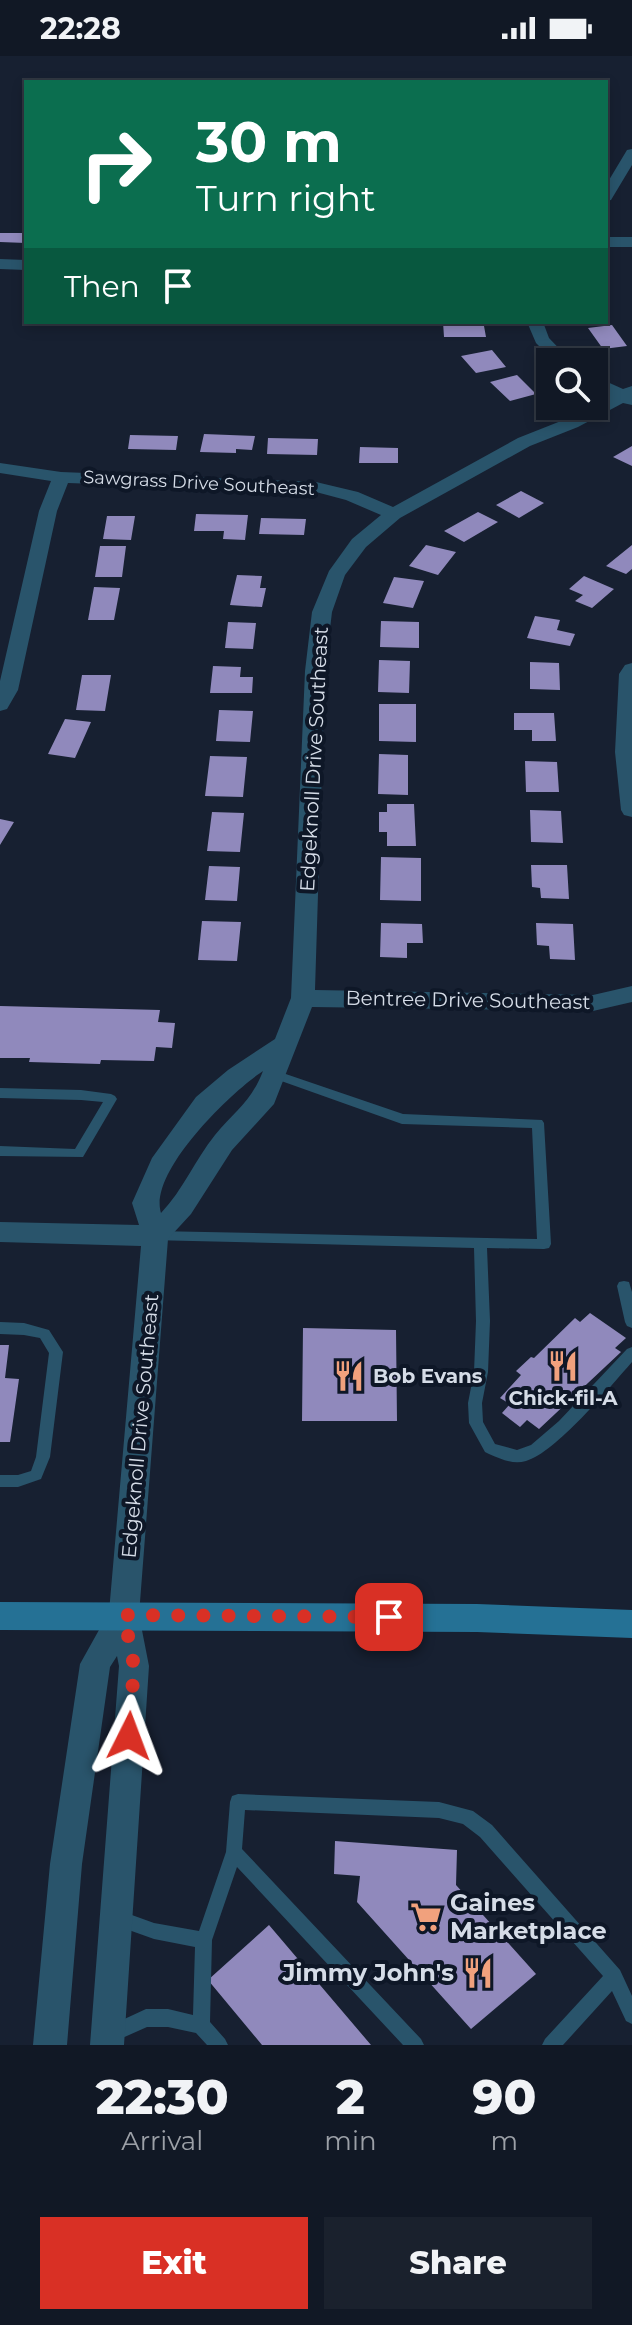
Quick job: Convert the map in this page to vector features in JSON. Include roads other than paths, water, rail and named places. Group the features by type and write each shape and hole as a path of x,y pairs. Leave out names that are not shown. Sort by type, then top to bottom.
{"main road":[{"path":"0,1616 477,1618 632,1624"}],"street":[{"path":"608,194 632,153"},
{"path":"608,242 632,242"},
{"path":"0,264 24,265"},
{"path":"536,324 542,340 550,348"},
{"path":"608,387 629,396"},
{"name":"Edgeknoll Drive Southeast","path":"155,1236 182,1207 223,1143 265,1098 303,998 315,671 322,612 336,575 359,543 394,514 524,442 629,396"},
{"name":"Sawgrass Drive Southeast","path":"0,468 61,477 316,487 352,496 394,514"},
{"path":"0,705 8,690 48,511 61,477"},
{"path":"632,669 625,752 632,810"},
{"name":"Bentree Drive Southeast","path":"303,998 593,1003 632,994"},
{"name":"Edgeknoll Drive Southeast","path":"124,1615 155,1236 145,1203 161,1165 205,1104 237,1076 286,1044"},
{"path":"0,1232 155,1236"},
{"path":"108,2040 134,1666 124,1615"},
{"path":"50,2045 66,1864 95,1664 124,1615"}],"lane":[{"path":"155,1236 544,1244 538,1123 402,1119 274,1074"},
{"path":"0,1093 111,1099 79,1154 0,1151"},
{"path":"480,1242 483,1321 481,1372 475,1403 476,1423 490,1448 512,1456 529,1455 584,1405 632,1353"},
{"path":"624,1286 632,1322"},
{"path":"0,1328 44,1334 56,1352 43,1457 36,1475 18,1481 0,1481"},
{"path":"201,2025 204,1940 234,1852 238,1802 439,1810 467,1817 486,1831 614,1976 632,2015"},
{"path":"234,1852 415,2045"},
{"path":"118,1918 154,1931 204,1940"},
{"path":"551,2045 614,1976"},
{"path":"108,2040 146,2018 168,2018 201,2025 219,2045"}],"place":[{"name":"Chick-fil-A","path":"563,1366"},
{"name":"Bob Evans","path":"349,1376"},
{"name":"Gaines Marketplace","path":"426,1917"},
{"name":"Jimmy John's","path":"478,1973"}]}
